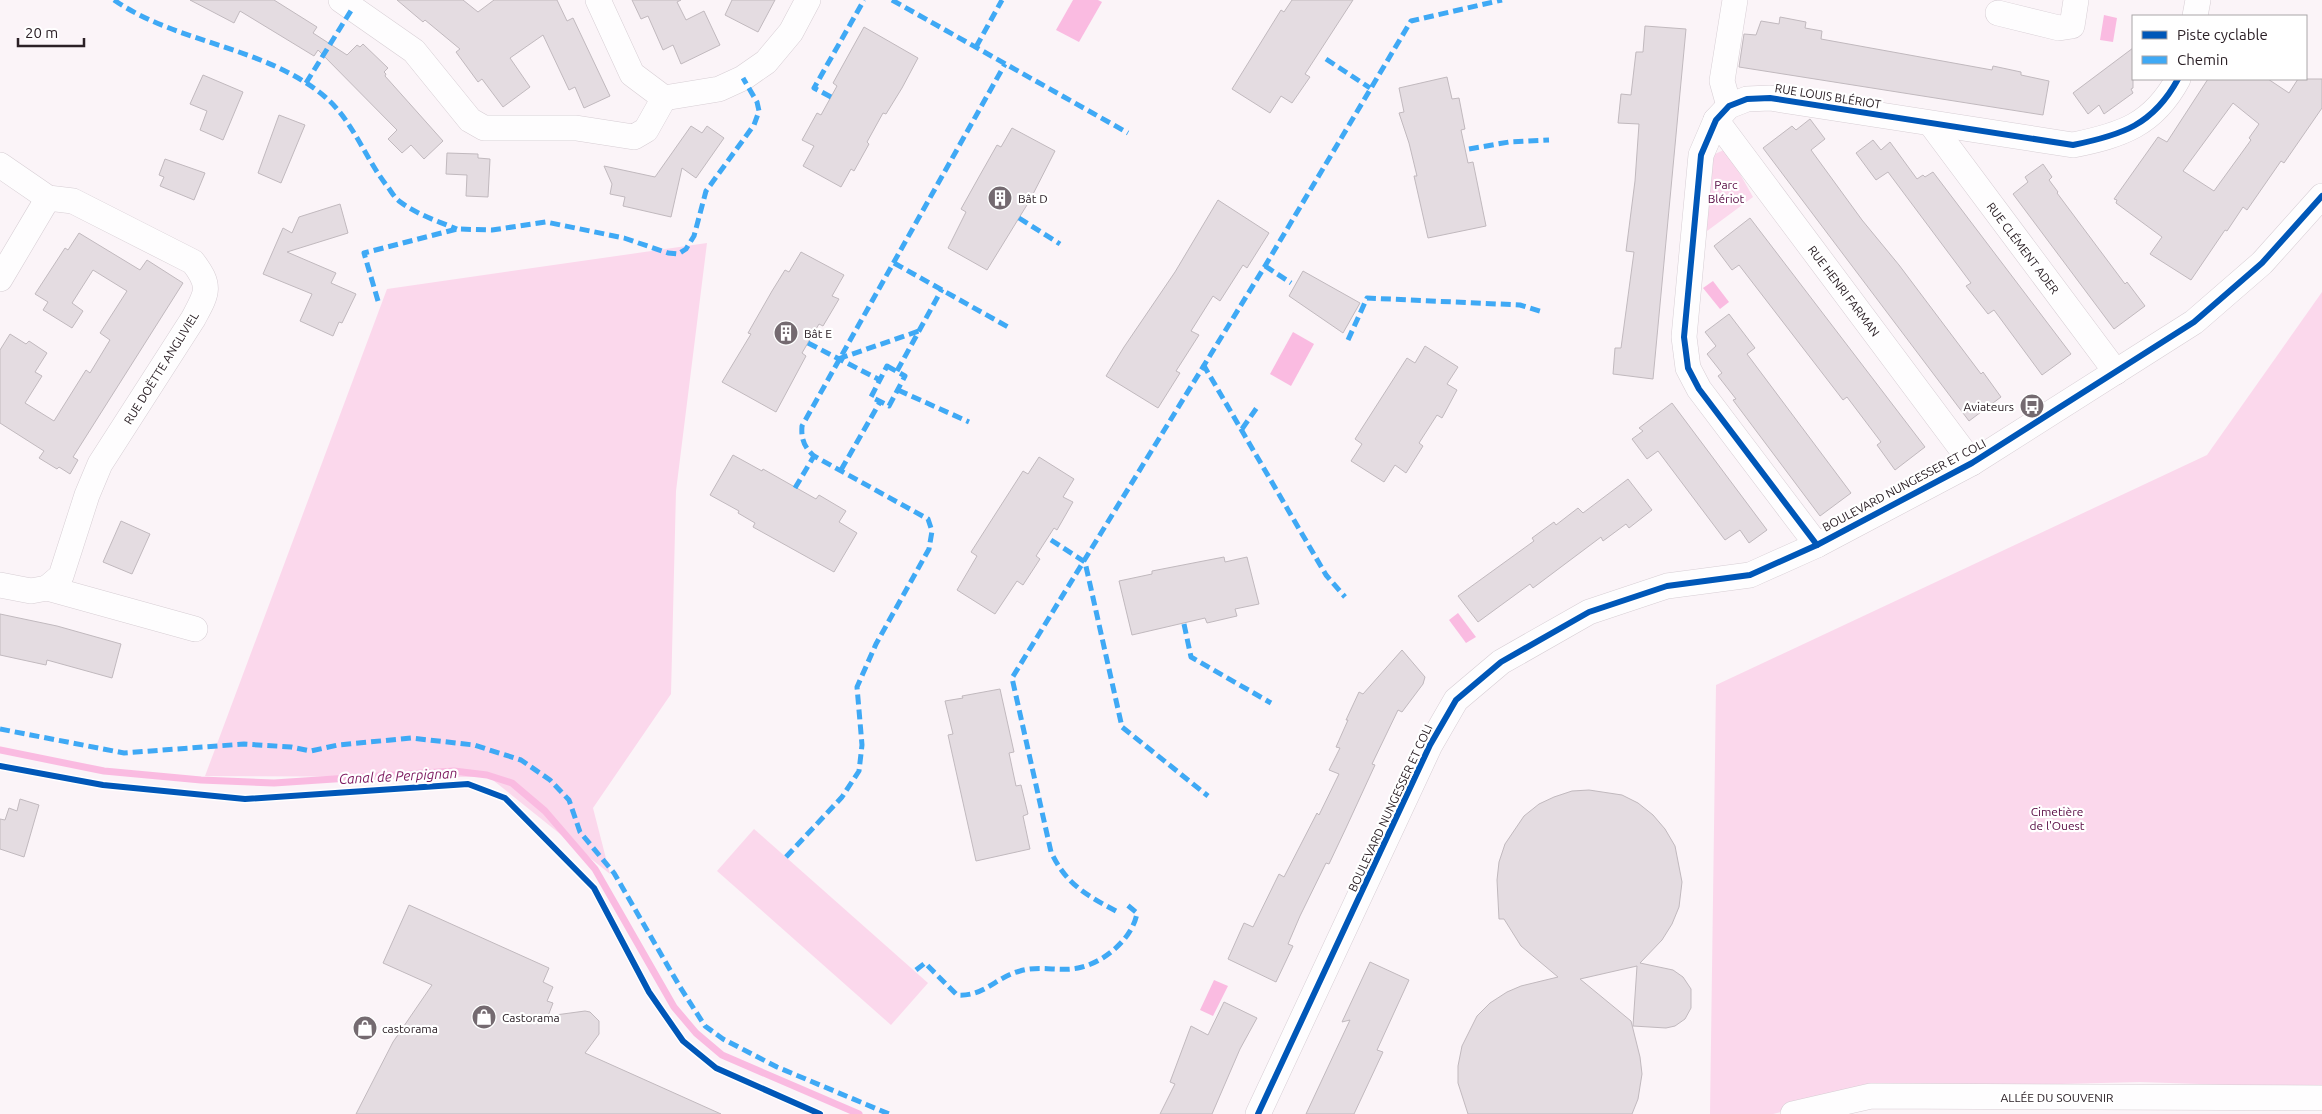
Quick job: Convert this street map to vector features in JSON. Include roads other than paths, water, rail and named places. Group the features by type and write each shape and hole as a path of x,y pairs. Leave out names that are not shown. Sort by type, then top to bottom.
{"street":[{"path":"341,0 414,51 470,120 484,128 576,128 634,137 646,130 664,98"},
{"path":"598,0 632,74 664,98 719,89 743,78 766,62 791,32 808,0"},
{"path":"1735,0 1722,82 1722,113 1701,155 1684,337 1688,368 1699,389 1817,544"},
{"path":"1998,13 2059,28 2072,26 2076,0"},
{"path":"2195,15 2198,0"},
{"name":"RUE LOUIS BLÉRIOT","path":"1722,113 1747,99 1770,98 2072,145 2112,137 2140,122 2167,98 2177,80"},
{"name":"RUE HENRI FARMAN","path":"1722,113 1972,463"},
{"name":"RUE CLÉMENT ADER","path":"1931,124 2116,372"},
{"name":"RUE DOËTTE ANGLIVIEL","path":"0,165 48,198 73,201 193,262 205,277 207,286 204,299 193,319 100,464 87,495 61,576 48,588"},
{"name":"BOULEVARD NUNGESSER ET COLI","path":"1258,1114 1430,744 1456,700 1501,662 1589,612 1667,586 1750,575 1817,544 1972,463 2194,322 2262,263 2322,196"},
{"path":"0,279 48,198"},
{"path":"0,585 31,591 48,588 195,629"},
{"name":"ALLÉE DU SOUVENIR","path":"1793,1114 1871,1096 2322,1098"}],"waterway":[{"name":"Canal de Perpignan","path":"0,750 104,771 201,780 274,783 454,771 487,775 512,783 545,811 595,869 674,1007 696,1033 722,1055 859,1114"}],"place":[{"name":"Bât D","path":"1000,198"},
{"name":"Bât E","path":"786,333"},
{"name":"Aviateurs","path":"2032,406"},
{"name":"Castorama","path":"484,1017"},
{"name":"castorama","path":"365,1028"}],"park label":[{"name":"Parc Blériot","path":"1726,191"},
{"name":"Cimetière de l'Ouest","path":"2057,818"}]}
